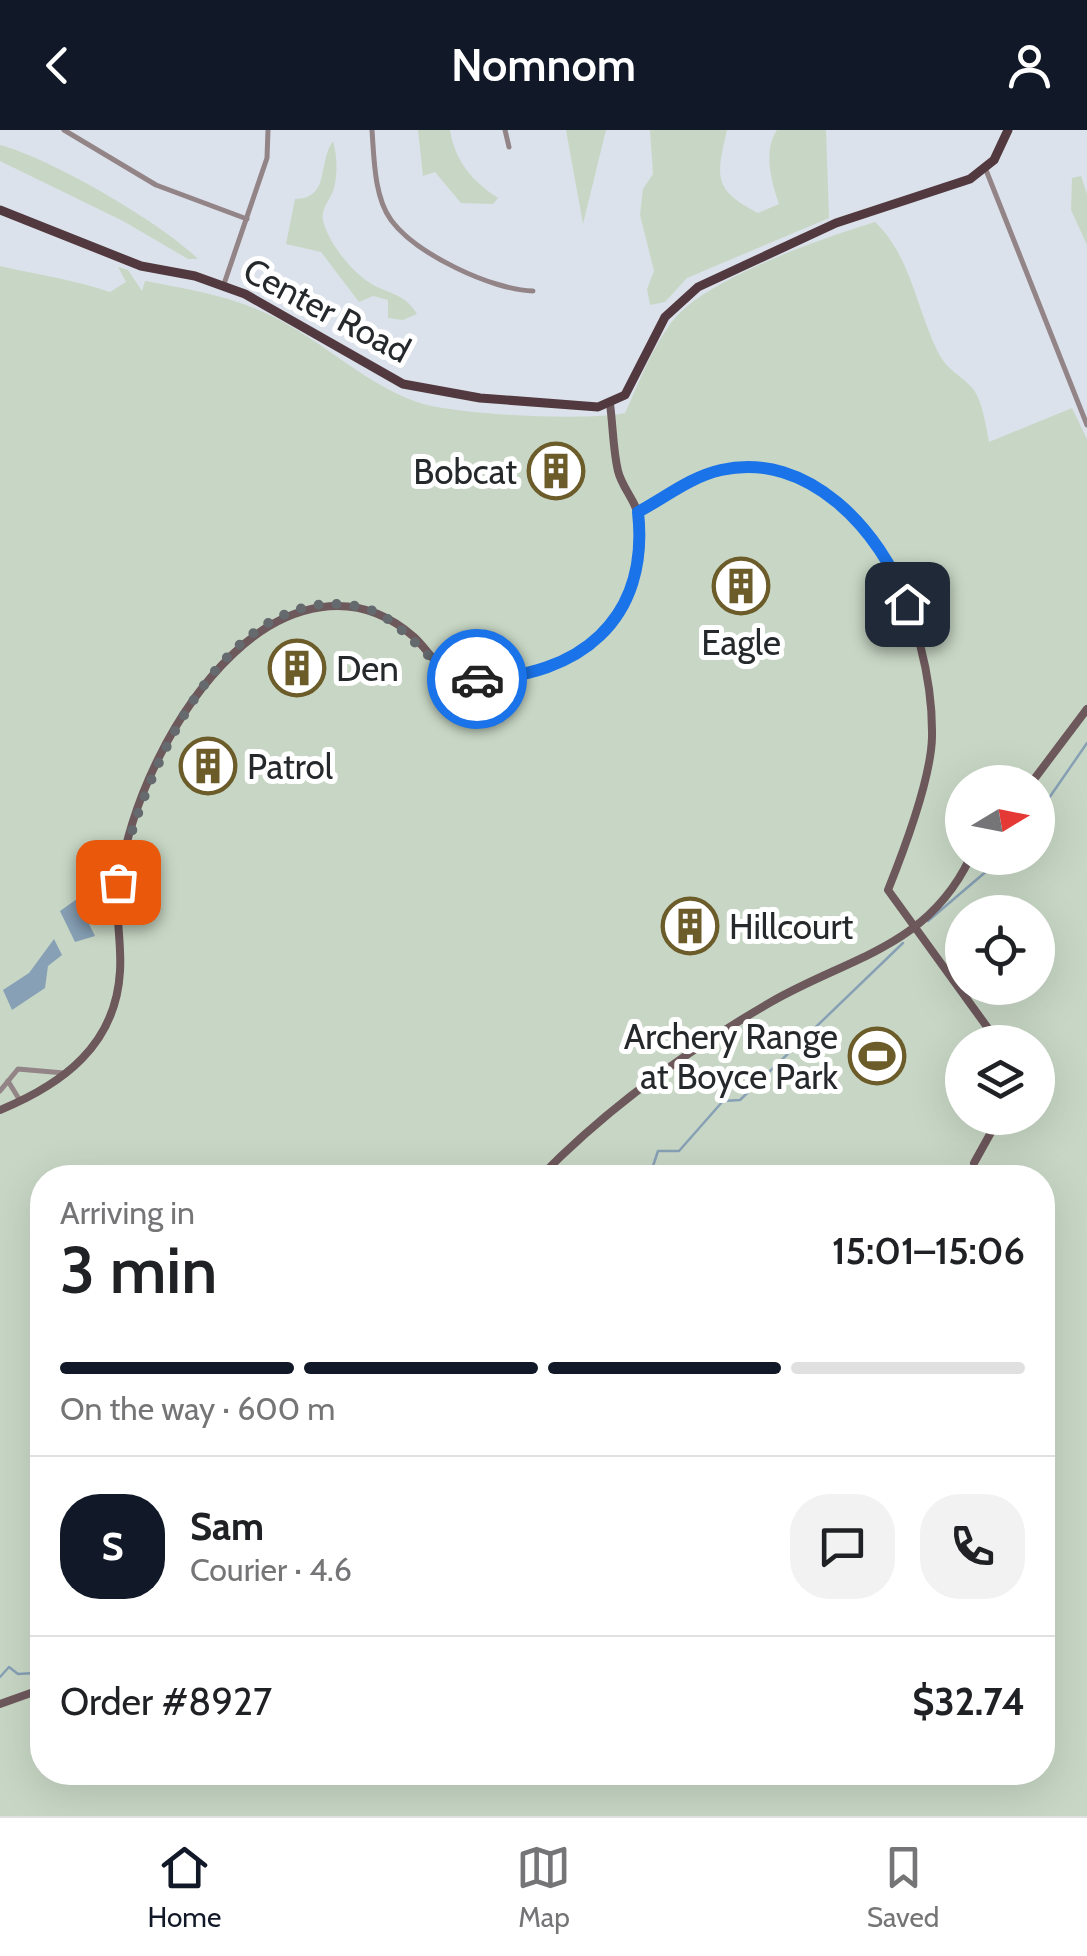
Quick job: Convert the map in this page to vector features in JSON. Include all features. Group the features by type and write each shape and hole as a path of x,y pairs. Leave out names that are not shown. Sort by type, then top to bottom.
{"main road":[{"path":"610,404 625,395 665,317 698,287 836,223 944,189 986,170 1008,130"},
{"name":"Center Road","path":"0,210 141,266 224,284 403,384 559,406 610,404"}],"street":[{"path":"64,130 156,185 246,219"},
{"path":"224,284 267,158 268,130"},
{"path":"372,130 374,169 390,218 418,246 466,271 513,290 533,291"},
{"path":"505,130 509,147"},
{"path":"986,170 1087,426"},
{"path":"0,1110 67,1074 101,1041 113,1012 120,971 118,882 128,838 174,730 222,664 278,618 324,605 363,608 386,616 451,674 464,678 500,677 569,660 596,642 622,609 630,590 638,512 618,472 610,404"},
{"path":"638,512 694,480 722,470 786,474 820,490 851,515 896,572 919,636 932,736 888,890 986,1025"},
{"path":"1045,765 1087,708"},
{"path":"554,1165 642,1088 722,1032 774,1000 857,964 916,928 952,892 961,875"},
{"path":"0,1091 26,1067 67,1074"},
{"path":"8,1081 22,1101"},
{"path":"974,1163 990,1135"},
{"path":"0,1704 30,1693"}],"green space":[{"path":"418,130 450,130 466,169 498,198 493,204 461,203 435,172 423,176"},
{"path":"566,130 606,130 583,224"},
{"path":"650,130 727,130 721,181 733,197 758,213 779,204 769,157 777,130 826,130 829,218 687,278 665,302 650,305 647,289 654,271 640,215 643,189 653,174"},
{"path":"333,141 336,176 323,214 327,232 341,256 361,276 400,297 417,314 403,320 388,318 388,300 373,296 359,302 321,252 286,244 295,199 314,193 319,186"},
{"path":"0,145 47,163 104,193 198,259 188,259 123,221 0,161"},
{"path":"1081,176 1087,194 1087,245 1071,210 1072,178"},
{"path":"875,222 897,250 938,352 977,396 989,442 1072,408 1087,439 1087,1816 0,1816 0,266 110,292 126,282 118,267 128,270 142,291 145,281 212,295 261,311 382,386 420,403 492,414 553,417 625,413 647,364 675,318 714,288 769,261"}],"water":[{"path":"77,899 95,936 75,942 60,911"},
{"path":"54,939 62,955 48,966 45,988 12,1010 3,990 29,973"}],"waterway":[{"path":"1055,789 1087,743"},
{"path":"928,921 982,875"},
{"path":"653,1165 658,1151 679,1151 723,1101 740,1100 903,943"},
{"path":"0,1677 9,1667 18,1674 30,1673"}],"way so far":[{"path":"118,882 128,838 174,730 222,664 251,636 278,618 324,605 363,608 386,616 416,638 451,674 477,679"}],"place":[{"name":"Bobcat","path":"556,471"},
{"name":"Eagle","path":"741,586"},
{"name":"Den","path":"297,668"},
{"name":"Patrol","path":"208,766"},
{"name":"Hillcourt","path":"690,926"},
{"name":"Archery Range at Boyce Park","path":"877,1056"}],"route":[{"path":"477,679 569,660 596,642 612,626 630,590 638,512 694,480 722,470 765,469 820,490 873,539 896,572 907,604"}]}
